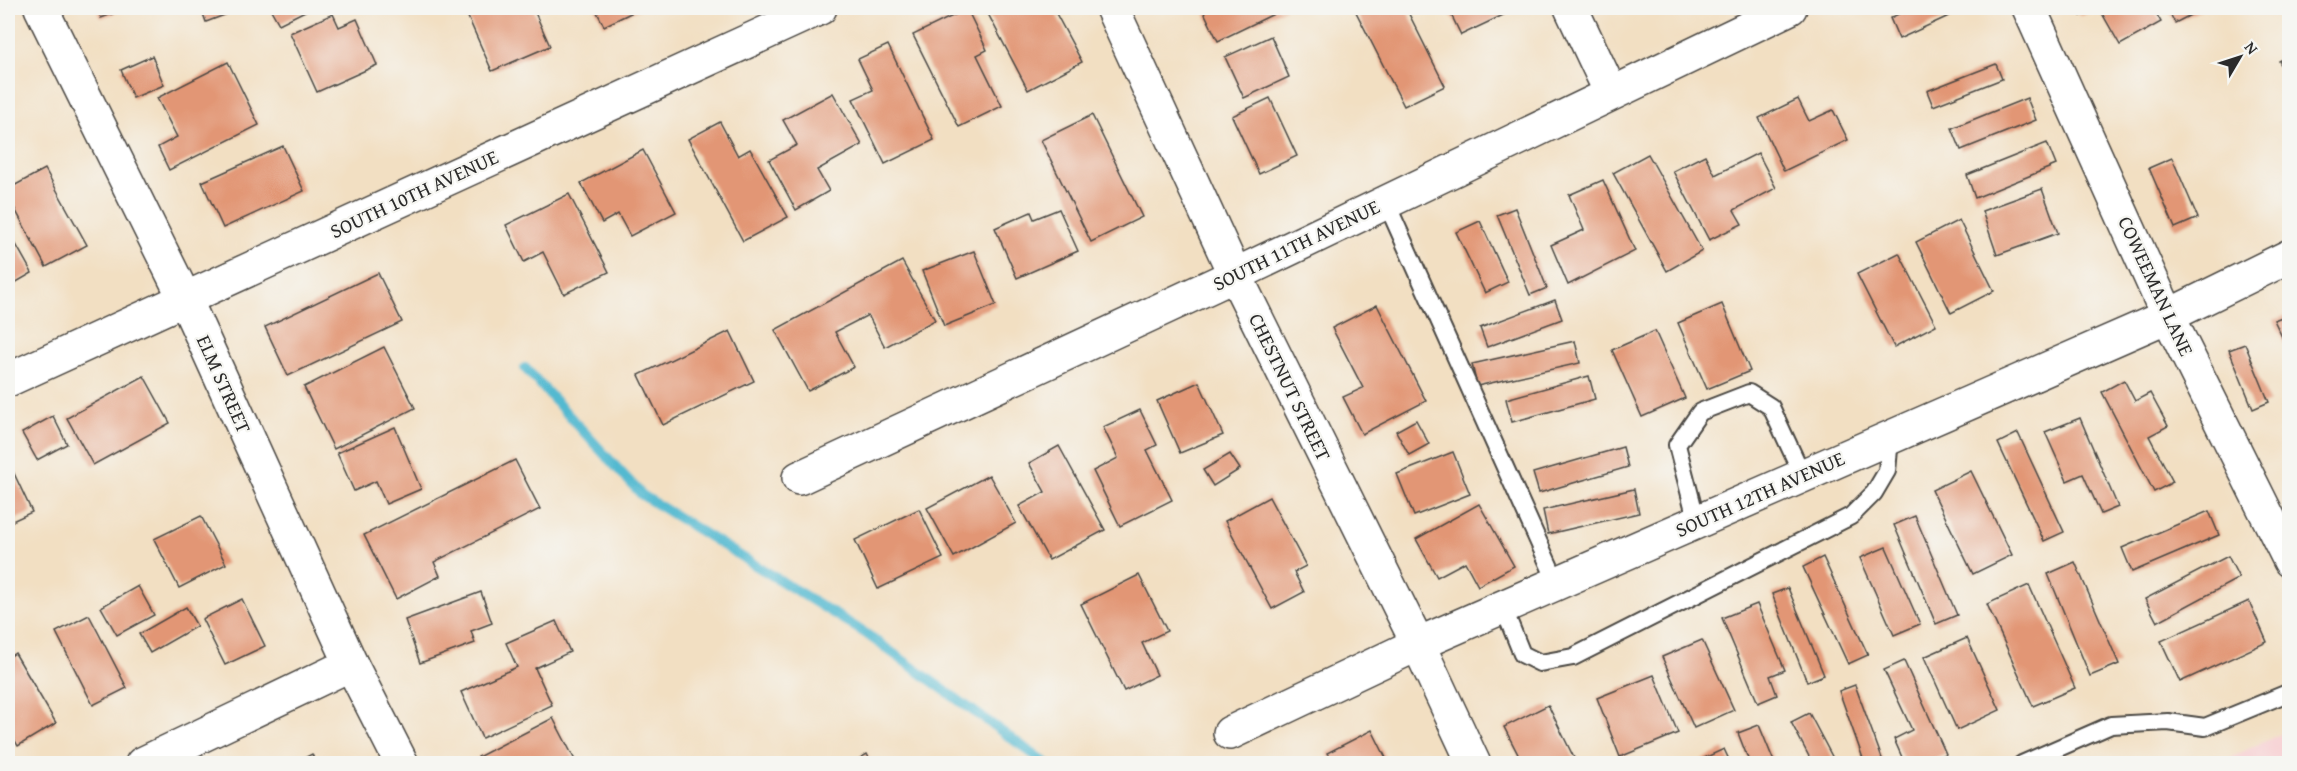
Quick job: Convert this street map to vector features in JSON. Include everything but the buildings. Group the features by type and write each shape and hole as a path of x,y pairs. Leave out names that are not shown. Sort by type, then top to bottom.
{"street":[{"name":"ELM STREET","path":"41,8 185,299 351,664 402,764"},
{"name":"SOUTH 10TH AVENUE","path":"8,380 820,8"},
{"name":"CHESTNUT STREET","path":"1112,8 1235,275 1418,644 1474,764"},
{"path":"1571,8 1611,93"},
{"name":"SOUTH 11TH AVENUE","path":"799,478 1235,275 1790,8"},
{"name":"COWEEMAN LANE","path":"2030,8 2168,316 2289,561"},
{"name":"SOUTH 12TH AVENUE","path":"1230,733 1418,644 2168,316 2289,256"},
{"path":"142,764 351,664"}],"lane":[{"path":"1386,202 1557,583"},
{"path":"1697,522 1677,445 1700,412 1749,393 1771,407 1803,476"},
{"path":"1503,607 1522,654 1540,663 1573,657 1851,516 1874,493 1887,471 1890,438"},
{"path":"2022,764 2110,725 2168,722 2205,727 2289,692"}],"shaded area":[{"path":"2289,730 2289,763 2224,763 2225,760"}],"waterway":[{"path":"525,368 642,495 865,633 1047,764"}]}
